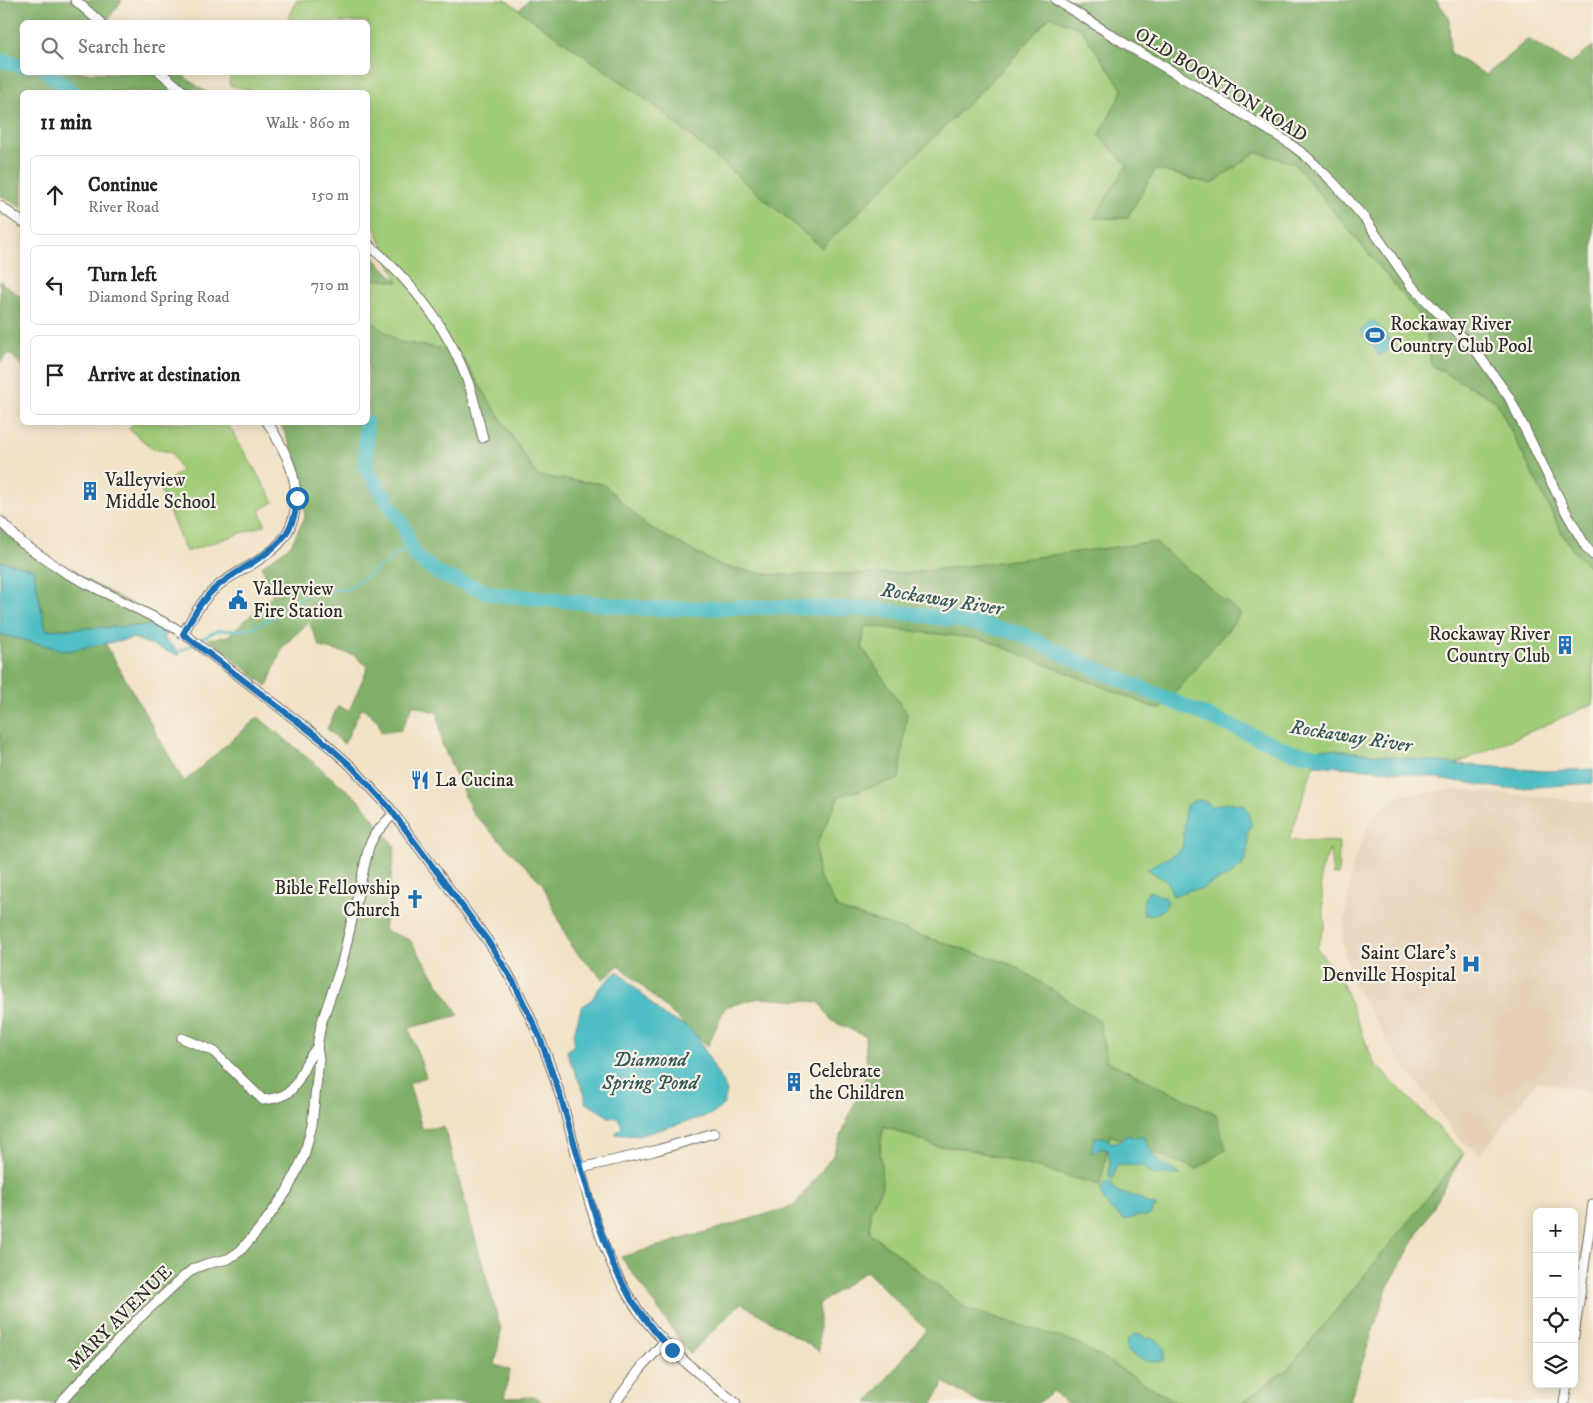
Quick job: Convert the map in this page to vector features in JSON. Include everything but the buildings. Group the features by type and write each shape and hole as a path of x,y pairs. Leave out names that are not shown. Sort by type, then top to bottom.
{"street":[{"path":"75,0 98,20"},
{"name":"OLD BOONTON ROAD","path":"1056,0 1286,140 1334,183 1365,219 1411,285 1476,351 1509,396 1566,512 1586,547 1593,555"},
{"path":"164,75 182,90"},
{"path":"0,206 20,221"},
{"path":"370,246 401,275 423,300 456,352 469,384 483,438"},
{"path":"183,634 211,592 265,556 283,539 289,530 296,509 295,484 291,466 269,425"},
{"path":"0,521 22,542 66,574 155,618 191,639 341,756 394,813 488,941 526,1006 548,1059 596,1218 613,1265 632,1301 664,1342 684,1362 736,1403"},
{"name":"MARY AVENUE","path":"60,1403 134,1323 193,1269 228,1259 240,1251 262,1226 287,1191 304,1156 312,1125 319,1059 317,1047 322,1024 342,963 369,846 374,834 394,813"},
{"path":"182,1038 213,1051 263,1100 289,1093 297,1084 307,1062 317,1047"},
{"path":"581,1168 654,1151 714,1133"},
{"path":"1578,1308 1593,1204"},
{"path":"615,1403 641,1368 664,1342"},
{"path":"1564,1403 1566,1388"}],"shaded area":[{"name":"Saint Clare's Denville Hospital","path":"1455,789 1593,802 1593,1092 1537,1081 1481,1154 1461,1141 1394,1052 1354,985 1342,942 1352,867 1372,816 1398,796"}],"green space":[{"path":"0,0 122,0 108,20 20,20 20,75 182,75 203,90 20,90 20,207 0,195"},
{"name":"Rockaway River Country Club","path":"297,0 506,0 653,104 822,248 1008,64 1050,16 1081,29 1123,90 1099,136 1127,165 1094,218 1127,218 1155,169 1212,184 1256,152 1294,163 1425,322 1431,365 1496,401 1564,537 1575,553 1593,570 1593,704 1456,764 1319,748 1289,840 1339,842 1338,875 1333,875 1330,849 1320,872 1325,925 1317,948 1341,980 1374,1063 1464,1153 1289,1368 1242,1403 1178,1403 1075,1342 967,1309 870,1233 870,1211 882,1186 880,1144 884,1126 936,1146 964,1148 1100,1185 1110,1135 1197,1169 1216,1114 1107,1061 1098,1020 1013,965 838,909 818,875 816,845 839,796 907,714 862,647 864,625 983,639 1160,710 1241,614 910,573 771,575 721,566 647,526 603,484 537,476 458,351 398,342 370,321 370,278 398,282 370,218 370,90 248,90 229,85 230,75 370,75 370,20 288,20"},
{"path":"528,0 1436,0 1449,17 1450,53 1486,75 1528,39 1570,64 1593,46 1593,570 1575,553 1564,537 1496,401 1431,365 1425,322 1294,163 1256,152 1212,184 1156,169 1127,218 1094,218 1127,165 1099,136 1123,90 1081,29 1050,16 1008,64 822,248 653,104 519,10"},
{"path":"370,254 398,282 370,278"},
{"path":"0,281 20,296 20,364 9,353 0,363"},
{"path":"370,320 399,342 458,351 537,476 603,484 647,526 721,566 771,575 910,573 1155,542 1241,614 1160,710 983,639 865,626 862,647 907,714 899,779 839,796 816,845 818,875 838,909 1013,965 1099,1020 1107,1061 1216,1114 1226,1149 1197,1169 1110,1135 1100,1185 964,1148 936,1146 884,1126 880,1144 882,1186 870,1211 870,1233 967,1309 1075,1342 1178,1403 1066,1403 1053,1391 1038,1403 979,1403 944,1382 933,1403 867,1403 926,1330 866,1271 819,1304 819,1351 741,1303 690,1354 621,1257 794,1206 832,1157 867,1073 865,1036 832,1021 819,1002 759,998 725,1007 708,1046 619,965 603,979 572,948 542,883 473,814 442,744 438,713 413,705 401,730 381,733 378,721 362,707 344,744 327,729 338,706 349,711 368,667 354,655 320,647 309,622 283,646 267,686 208,639 228,636 273,595 262,566 291,545 305,517 304,488 292,450 280,425 370,425"},
{"path":"132,425 228,425 274,502 260,510 265,525 186,552 160,490 181,470 171,452 153,449 129,429"},
{"path":"0,518 38,553 166,623 165,632 154,625 46,630 33,569 0,561"},
{"path":"0,634 67,651 105,643 184,782 258,717 360,801 395,847 384,930 410,940 459,1015 409,1028 426,1077 409,1083 422,1129 444,1127 501,1330 495,1365 510,1370 504,1398 536,1397 543,1403 0,1403"},
{"path":"1464,1153 1387,1288 1349,1403 1242,1403 1289,1368"}],"water":[{"name":"Rockaway River Country Club Pool","path":"1373,320 1394,344 1380,356 1360,331"},
{"path":"0,561 33,569 46,630 155,625 165,632 164,639 179,652 179,656 134,638 67,651 0,634"},
{"path":"1319,748 1456,764 1545,771 1593,769 1593,783 1506,789 1393,771 1314,765"},
{"path":"1201,800 1211,807 1228,803 1237,803 1245,806 1249,813 1251,825 1247,835 1246,858 1242,866 1227,877 1211,883 1202,889 1190,890 1173,896 1168,882 1147,869 1174,855 1181,849 1183,846 1186,806 1193,801"},
{"path":"1149,891 1164,897 1168,901 1162,910 1152,915 1144,914 1143,911 1144,899"},
{"name":"Diamond Spring Pond","path":"618,971 664,1016 688,1027 698,1038 727,1091 724,1104 713,1114 638,1136 615,1134 622,1127 618,1118 609,1117 585,1102 585,1095 567,1051 574,1045 574,1034 581,1008"},
{"path":"1127,1135 1136,1138 1144,1136 1154,1156 1167,1167 1181,1175 1152,1175 1144,1166 1118,1165 1113,1179 1109,1177 1110,1162 1108,1150 1102,1148 1090,1153 1095,1138 1105,1137 1111,1143 1120,1141"},
{"path":"1108,1181 1112,1183 1113,1189 1136,1197 1148,1205 1155,1204 1156,1208 1152,1208 1151,1214 1146,1216 1125,1220 1112,1210 1103,1198 1101,1187"},
{"path":"1136,1334 1155,1340 1163,1346 1165,1348 1164,1361 1154,1362 1145,1360 1127,1351 1127,1341"}],"waterway":[{"name":"Rockaway River","path":"0,60 20,65"},
{"name":"Rockaway River","path":"51,75 70,90"},
{"name":"Rockaway River","path":"366,425 366,468 404,527 417,558 441,575 493,594 654,609 777,607 875,609 957,620 1019,633 1080,662 1292,752 1335,758"},
{"path":"198,641 216,631 249,629 279,614 308,592 348,589 410,545"},
{"path":"179,652 194,644"}],"place":[{"name":"Rockaway River Country Club Pool","path":"1375,335"},
{"name":"Valleyview Middle School","path":"90,491"},
{"name":"Valleyview Fire Station","path":"238,600"},
{"name":"Rockaway River Country Club","path":"1565,645"},
{"name":"La Cucina","path":"420,780"},
{"name":"Bible Fellowship Church","path":"415,899"},
{"name":"Saint Clare's Denville Hospital","path":"1471,964"},
{"name":"Celebrate the Children","path":"794,1082"}],"route":[{"path":"297,498 296,509 289,530 283,539 265,556 211,592 183,634 323,741 370,785 388,806 488,941 514,983 539,1035 560,1095 596,1218 613,1265 632,1301 655,1332 672,1350"}]}
